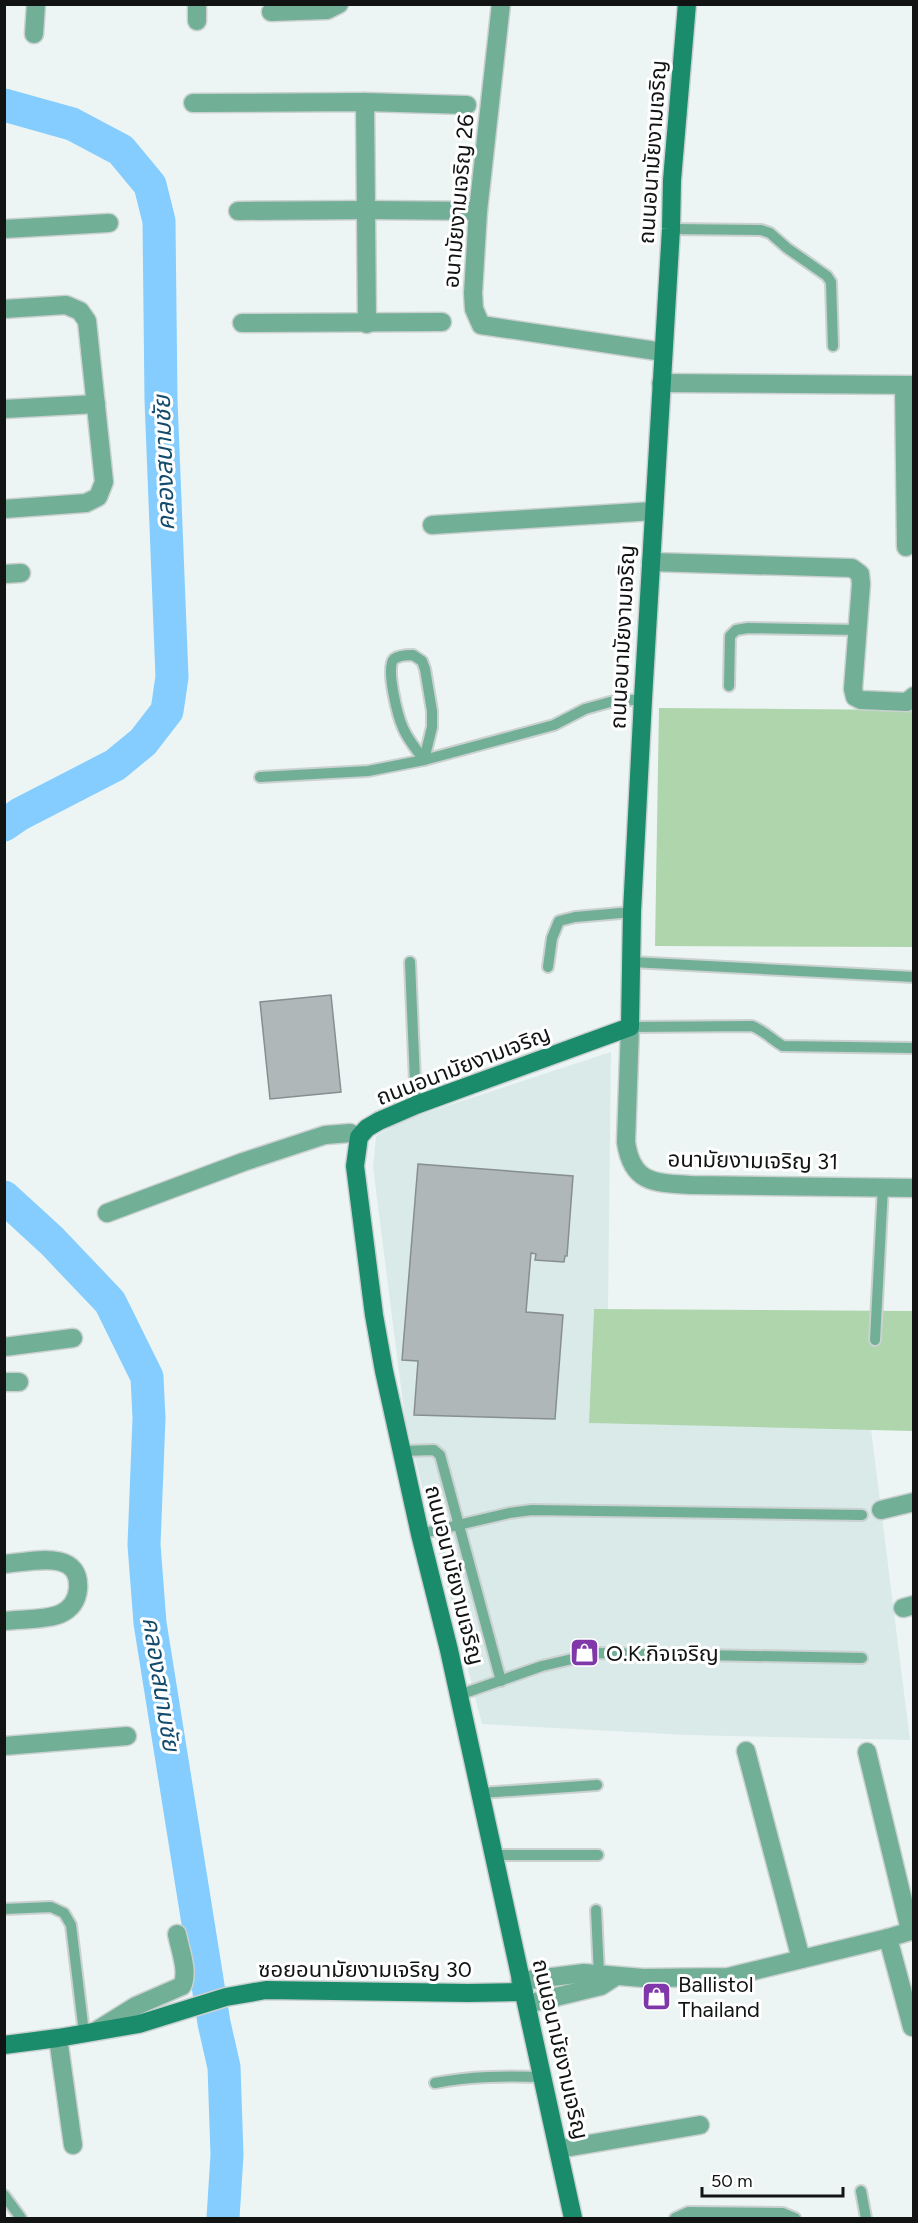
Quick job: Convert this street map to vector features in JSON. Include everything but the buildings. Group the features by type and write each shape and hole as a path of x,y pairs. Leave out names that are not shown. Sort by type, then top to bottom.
{"street":[{"path":"34,34 36,4"},
{"path":"271,12 327,10 339,4"},
{"name":"อนามัยงามเจริญ 26","path":"501,4 478,211 474,309 481,324 663,352"},
{"name":"ถนนอนามัยงามเจริญ","path":"573,2218 481,1793 401,1451 378,1337 355,1166 359,1137 367,1128 379,1121 416,1105 630,1027 632,912 643,699 673,168 687,4"},
{"path":"192,103 365,102 467,105"},
{"path":"365,102 368,324"},
{"path":"238,211 478,211"},
{"path":"4,229 109,223"},
{"path":"4,309 66,305 80,311 87,321 104,482 98,497 86,503 74,506 4,509"},
{"path":"242,323 442,322"},
{"path":"661,383 909,385 906,547"},
{"path":"4,409 96,404"},
{"path":"432,525 654,511"},
{"path":"651,562 852,568 860,574 861,584 853,689 855,697 861,700 907,702 914,696"},
{"name":"อนามัยงามเจริญ 31","path":"630,1027 626,1142 628,1157 634,1170 645,1179 664,1184 682,1185 914,1188"},
{"path":"107,1213 243,1162 325,1135 350,1133 359,1137"},
{"path":"4,1347 73,1338"},
{"path":"881,1510 914,1502"},
{"path":"4,1564 59,1560 70,1564 77,1573 78,1586 77,1599 69,1610 58,1615 4,1621"},
{"path":"4,1746 127,1736"},
{"path":"746,1751 801,1959"},
{"path":"524,1992 584,1973 605,1979 728,1977 888,1938 912,1930 867,1752"},
{"path":"90,2032 136,2006 182,1986 185,1980 177,1934"},
{"path":"888,1938 912,2027"},
{"name":"ซอยอนามัยงามเจริญ 30","path":"4,2045 139,2024 226,1997 266,1990 468,1994 524,1992"},
{"path":"58,2038 73,2145"},
{"path":"559,2149 700,2125"}],"lane":[{"path":"671,229 760,230 771,233 787,248 827,276 831,282 833,346"},
{"path":"729,686 730,636 736,630 748,628 857,630"},
{"path":"413,655 422,662 425,669 432,711 432,727 424,760 399,720 390,665 394,659 401,656 413,655"},
{"path":"260,777 368,771 424,760 554,725 585,709 610,702 643,699"},
{"path":"548,967 552,938 559,921 575,917 632,912"},
{"path":"410,962 416,1105"},
{"path":"632,962 914,977"},
{"path":"630,1027 752,1026 763,1030 783,1046 914,1048"},
{"path":"875,1340 883,1187"},
{"path":"401,1451 435,1450 440,1455 501,1681"},
{"path":"420,1534 508,1512 532,1509 862,1515"},
{"path":"459,1695 542,1666 598,1653 862,1658"},
{"path":"481,1793 597,1785"},
{"path":"494,1855 598,1855"},
{"path":"4,1909 51,1907 64,1913 71,1925 90,2032"},
{"path":"596,1910 605,1979"},
{"path":"435,2083 465,2077 543,2077"},
{"path":"861,2191 866,2218"},
{"path":"4,2195 21,2218"},
{"path":"675,2218 688,2212 783,2213 795,2218"}],"shaded area":[{"path":"611,1052 608,1310 594,1309 589,1423 871,1429 910,1740 687,1735 482,1724 405,1419 373,1167 376,1136 404,1120"}],"green space":[{"path":"659,708 913,710 913,947 655,946"},
{"path":"594,1309 913,1311 913,1431 589,1423"}],"waterway":[{"name":"คลองสนามชัย","path":"4,105 72,124 121,150 150,185 159,221 161,400 172,677 167,711 143,742 115,765 20,814 4,825"},
{"name":"คลองสนามชัย","path":"4,1197 52,1241 110,1302 147,1377 149,1418 144,1545 150,1623 214,2023 224,2067 227,2155 223,2218"}],"place":[{"name":"O.K.กิจเจริญ","path":"585,1653"},
{"name":"Ballistol Thailand","path":"657,1997"}]}
